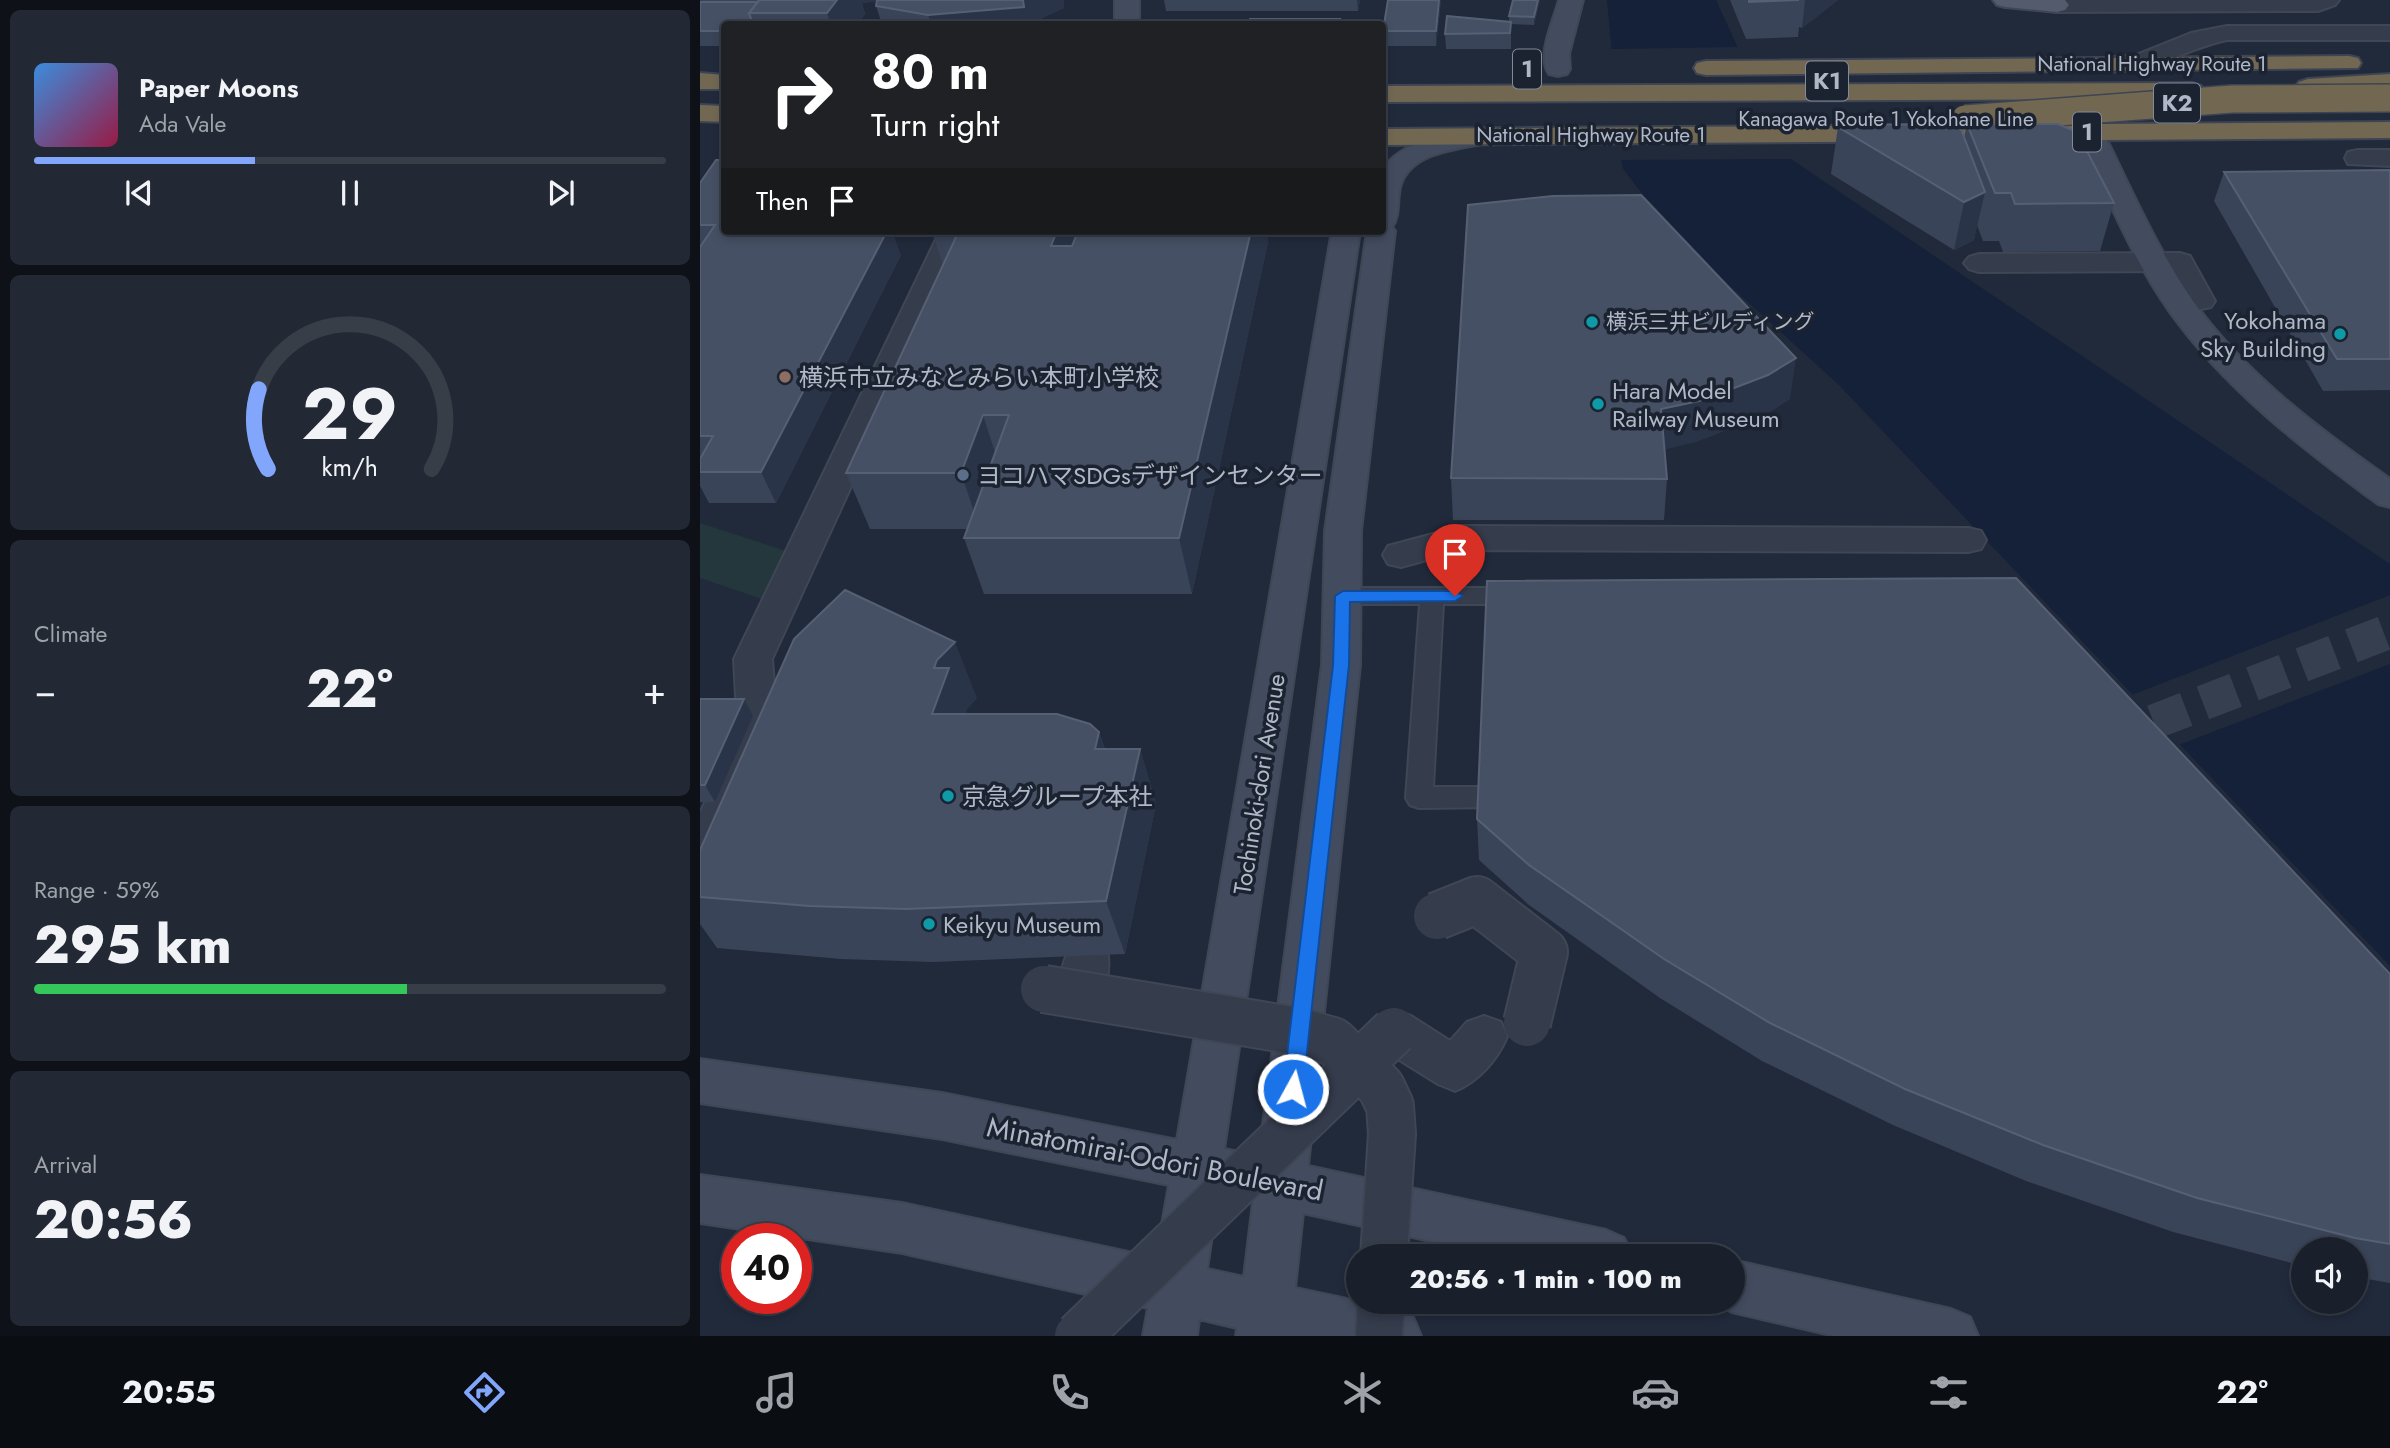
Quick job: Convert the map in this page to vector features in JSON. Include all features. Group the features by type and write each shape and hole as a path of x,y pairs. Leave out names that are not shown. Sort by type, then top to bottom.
{"highway":[{"name":"National Highway Route 1","path":"1681,68 2390,63"},
{"path":"700,64 721,65"},
{"path":"1386,80 1452,69"},
{"name":"1","path":"1532,69 1569,69"},
{"path":"2272,79 2390,71"},
{"path":"700,79 721,80"},
{"path":"1386,106 2159,92 2390,80"},
{"name":"Kanagawa Route 1 Yokohane Line","path":"1386,81 2390,80"},
{"path":"1386,94 2390,107"},
{"path":"700,96 721,96"},
{"name":"K2","path":"1965,119 2232,99 2390,98"},
{"path":"700,104 721,104"},
{"path":"700,114 721,114"},
{"name":"Kanagawa Route 1 Yokohane Line","path":"1386,121 2390,116"},
{"path":"700,121 721,121"},
{"name":"National Highway Route 1","path":"1386,135 2390,130"},
{"path":"700,137 721,137"}],"main road":[{"path":"2005,0 2054,3"}],"street":[{"path":"1128,0 1128,21"},
{"path":"1569,69 1557,54 1572,0"},
{"path":"2054,3 2318,4 2328,0"},
{"path":"2102,64 2140,62 2200,38 2227,33 2390,33"},
{"path":"2090,132 2156,262 2197,327 2263,395 2390,496"},
{"path":"1386,196 1390,179 1407,159 1438,145 1482,136"},
{"path":"2358,158 2390,158"},
{"path":"700,857 758,734 753,659 952,235"},
{"name":"Tochinoki-dori Avenue","path":"1174,1312 1345,235"},
{"path":"1264,1321 1339,679 1343,531 1380,235"},
{"path":"1979,263 2156,262"},
{"path":"1401,555 1463,538 1968,540"},
{"path":"1437,916 1477,900 1519,915 1544,952 1527,1023"},
{"path":"1071,980 1314,1034 1333,1041 1381,1087 1390,1106 1392,1134 1385,1244"},
{"path":"1078,1336 1394,1031 1455,1069 1484,1037"},
{"name":"Minatomirai-Odori Boulevard","path":"700,1081 942,1116 1282,1184 1551,1244"},
{"path":"700,1199 902,1228 1174,1312 1394,1336"},
{"path":"1745,1289 1951,1336"},
{"path":"1379,1336 1380,1314"}],"lane":[{"path":"1343,596 1503,596 1502,636"},
{"path":"1432,596 1419,798 1500,797 1500,757"}],"green space":[{"path":"700,523 786,551 762,599 700,578"}],"water":[{"path":"1607,0 1716,0 1788,157 2390,564 2390,966 1839,385 1729,285 1639,190 1622,167"}],"pier":[{"path":"1742,47 1794,159 1618,160 1608,49"},
{"path":"2390,595 2390,664 2176,746 2129,696"}],"building":[{"path":"759,0 837,0 827,13 749,13"},
{"path":"877,0 1023,0 1024,7 928,15 876,6"},
{"path":"1388,0 1439,0 1436,31 1386,31"},
{"path":"1513,0 1538,0 1534,17 1509,16"},
{"path":"1749,0 1799,0 1749,2"},
{"path":"700,2 758,2 749,13 752,21 721,21 721,31 700,31"},
{"path":"1447,16 1511,22 1510,33 1445,34"},
{"path":"1250,19 1340,19 1340,21"},
{"path":"1959,124 1985,192 1964,202 1838,127 1842,125"},
{"path":"1967,124 2058,124 2077,132 2114,203 2015,204 2011,193 1995,193"},
{"path":"716,160 721,160 721,235 885,235 761,472 700,472 700,459 713,436 700,436 700,247 715,225 700,225 700,183"},
{"name":"Yokohama Sky Building","path":"2390,170 2390,359 2337,359 2224,172"},
{"name":"横浜三井ビルディング","path":"1641,195 1796,358 1768,375 1734,388 1699,401 1661,409 1667,479 1451,478 1468,205 1553,196"},
{"path":"957,235 1055,235 1051,246 1072,246 1076,235 1250,235 1179,538 964,538 1009,415 983,415 961,473 846,473"},
{"path":"2016,578 2390,974 2390,1244 2368,1240 2368,1237 2351,1237 2197,1198 2043,1145 1905,1089 1770,1023 1664,959 1529,865 1477,819 1487,581"},
{"name":"京急グループ本社","path":"845,590 955,642 937,660 934,668 949,668 932,714 1057,714 1090,724 1099,732 1095,749 1140,749 1106,901 906,909 809,906 700,897 700,850 794,639"},
{"path":"700,699 744,699 705,785 700,785"}],"tunnel":[{"path":"2104,741 2390,631"}],"place":[{"name":"横浜三井ビルディング","path":"1592,322"},
{"name":"Yokohama Sky Building","path":"2340,334"},
{"name":"横浜市立みなとみらい本町小学校","path":"785,377"},
{"name":"Hara Model Railway Museum","path":"1598,404"},
{"name":"ヨコハマSDGsデザインセンター","path":"963,475"},
{"name":"京急グループ本社","path":"948,796"},
{"name":"Keikyu Museum","path":"929,924"}],"route":[{"path":"1293,1089 1341,665 1343,596 1455,596"}]}
